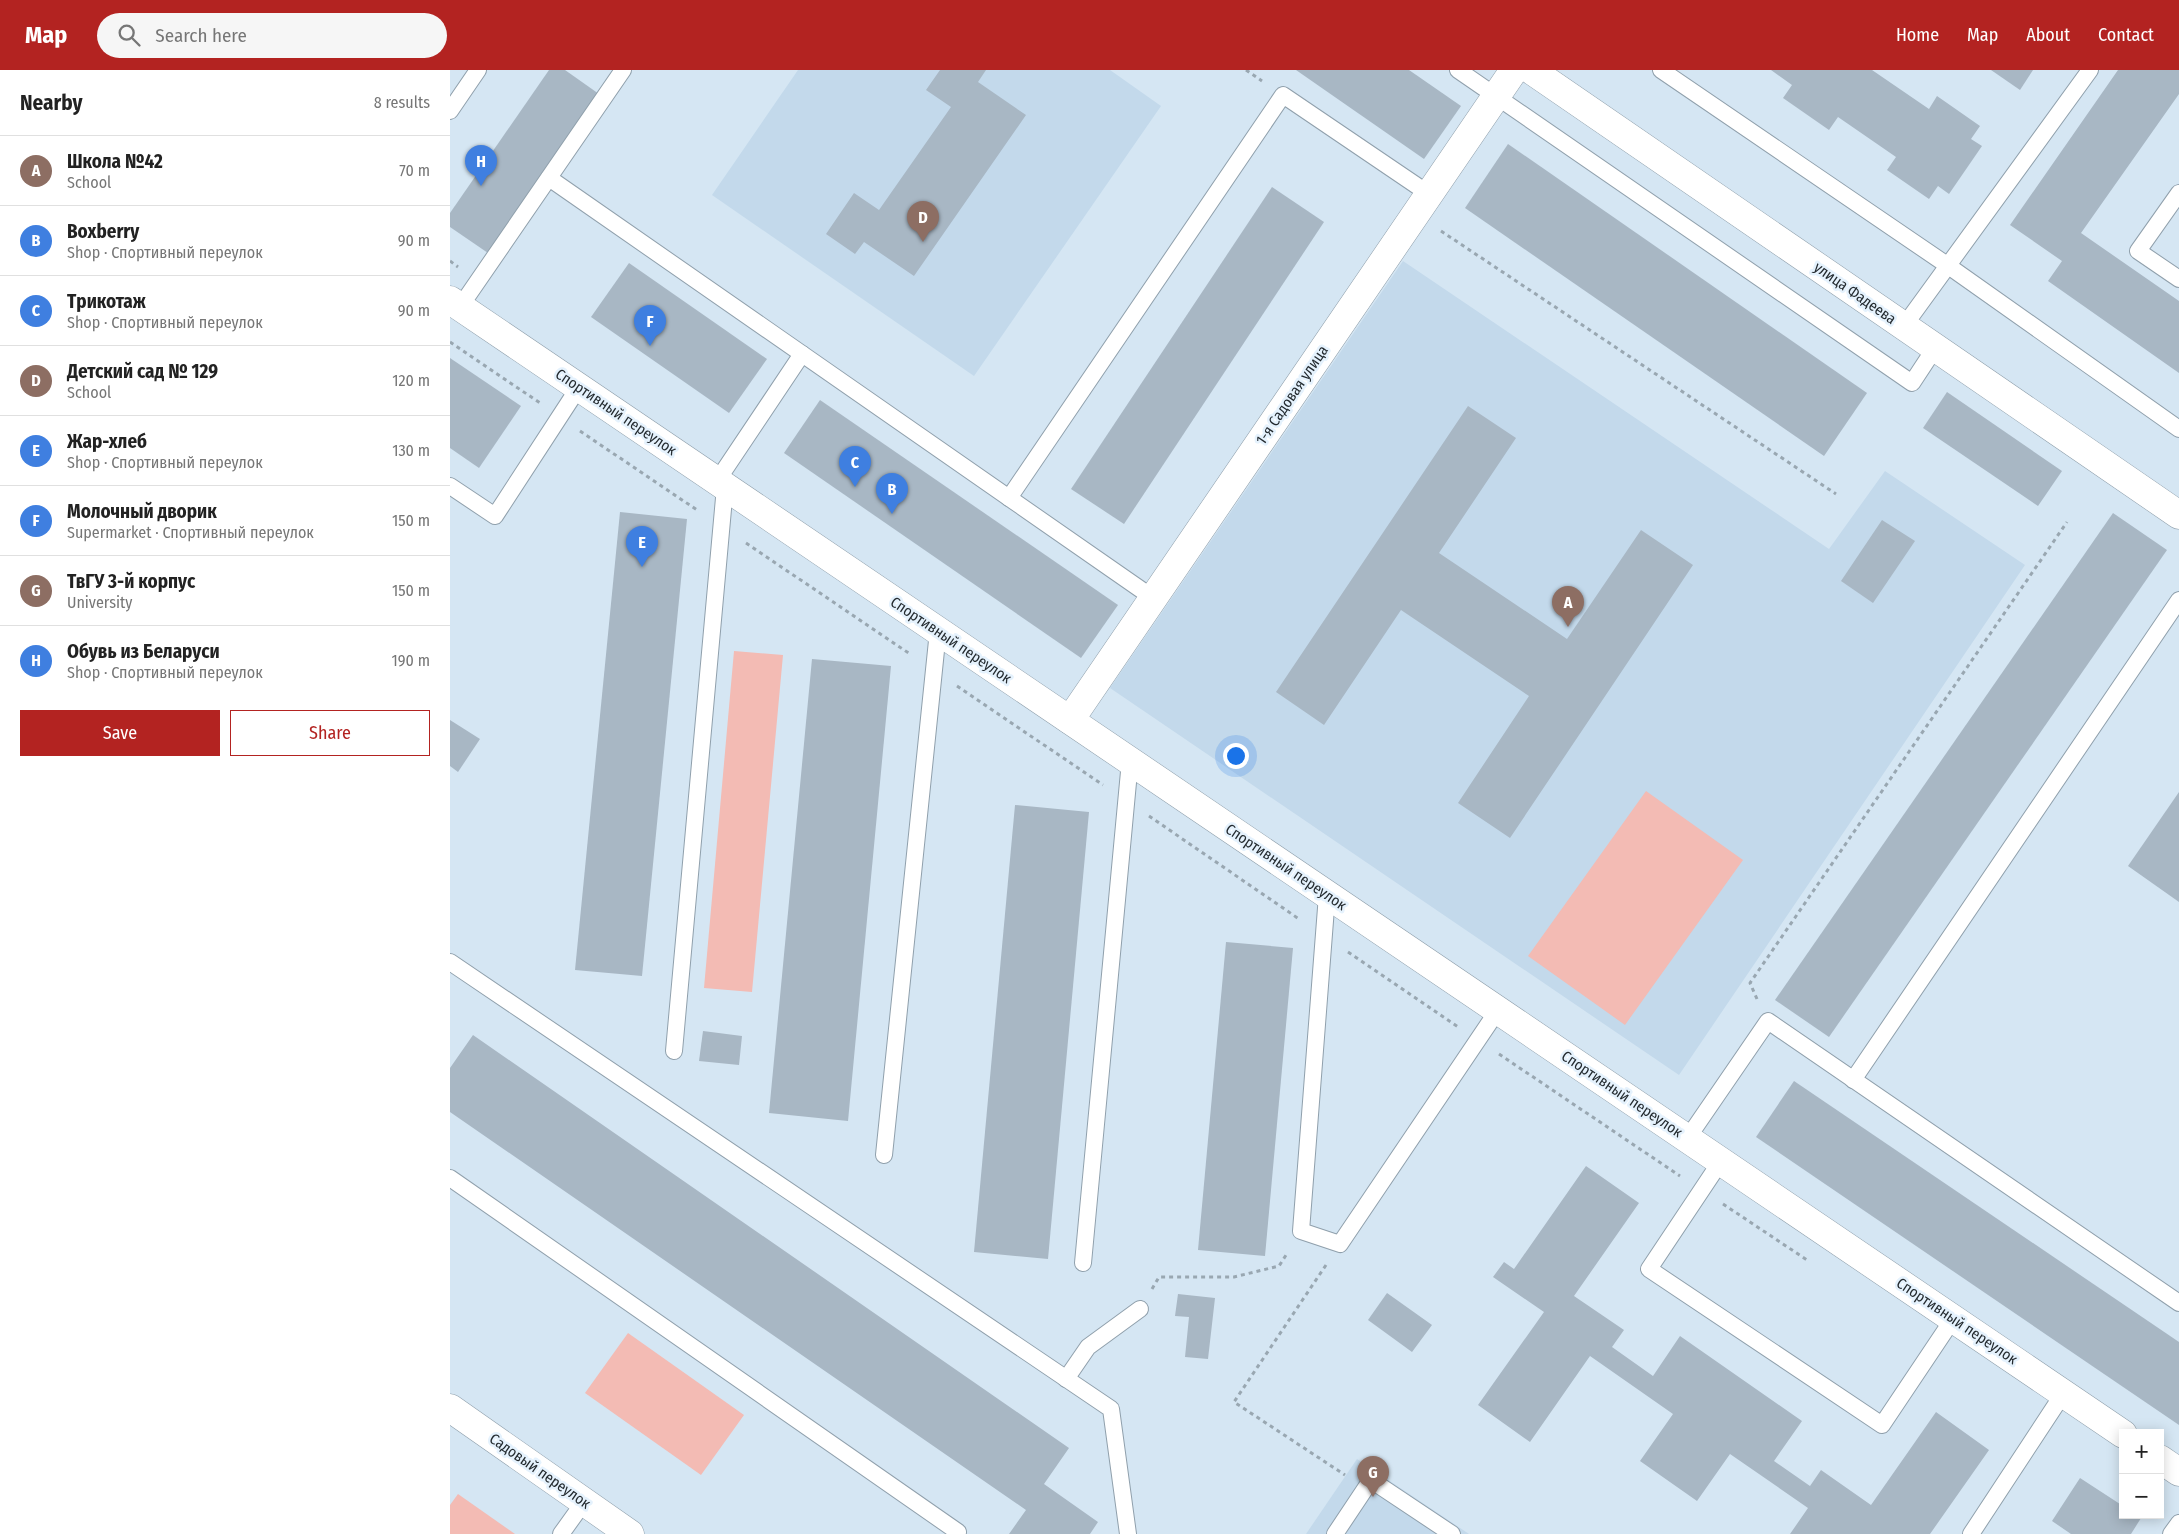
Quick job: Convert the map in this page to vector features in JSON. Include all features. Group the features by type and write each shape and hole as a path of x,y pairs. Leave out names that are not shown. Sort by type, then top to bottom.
{"street":[{"name":"1-я Садовая улица","path":"1070,720 1496,96 1530,71"},
{"name":"улица Фадеева","path":"1530,71 2179,515"},
{"name":"Спортивный переулок","path":"455,303 2119,1431"},
{"name":"Садовый переулок","path":"450,1408 630,1534"},
{"path":"2164,1462 2179,1472"}],"lane":[{"path":"450,111 478,70"},
{"path":"455,303 549,178 623,70"},
{"path":"1458,70 1912,383 1936,348"},
{"path":"1660,70 1947,265 2179,429"},
{"path":"1904,326 2090,70"},
{"path":"1009,498 1283,95 1422,204"},
{"path":"549,178 1153,598"},
{"path":"2179,193 2138,250 2179,279"},
{"path":"674,1051 722,526 721,484 802,354"},
{"path":"450,486 495,516 579,387"},
{"path":"1853,1080 2179,600"},
{"path":"884,1155 938,630"},
{"path":"1083,1263 1130,761"},
{"path":"1327,895 1301,1231 1340,1244 1498,1010"},
{"path":"450,962 1111,1409 1128,1534"},
{"path":"1687,1139 1768,1022 2179,1303"},
{"path":"1721,1162 1649,1269 1882,1425 1953,1319"},
{"path":"450,1178 950,1526 958,1532 957,1534"},
{"path":"1066,1379 1088,1347 1140,1308"},
{"path":"1971,1534 2063,1394"},
{"path":"1335,1534 1371,1480 1452,1534"},
{"path":"561,1534 584,1502"},
{"path":"2172,1534 2179,1523"}],"path":[{"path":"1422,204 1836,494"},
{"path":"450,342 1478,1040"},
{"path":"1768,1022 1750,983 2067,522"},
{"path":"1140,1308 1159,1277 1234,1277 1279,1266 1301,1231"},
{"path":"1340,1244 1234,1402 1365,1488"}],"shaded area":[{"path":"798,70 1110,70 1161,106 974,376 712,195"},
{"path":"1403,261 1829,549 1885,471 2025,565 1679,1075 1110,688"},
{"path":"734,651 783,655 752,992 704,988"},
{"path":"1646,791 1743,860 1625,1025 1528,956"},
{"path":"628,1333 744,1415 701,1475 585,1393"},
{"path":"1357,1459 1469,1534 1306,1534"},
{"path":"458,1494 515,1534 450,1534 450,1505"}],"building":[{"path":"549,70 565,70 599,94 488,253 450,227 450,213"},
{"path":"940,70 986,70 978,82 1026,115 914,276 864,242 855,254 826,234 854,193 879,210 951,107 926,90"},
{"path":"1296,70 1409,70 1461,106 1424,159"},
{"path":"1771,70 1872,70 1929,109 1937,96 1980,126 1971,139 1982,146 1949,194 1938,186 1929,199 1887,170 1896,157 1838,117 1829,130 1783,98 1792,85"},
{"path":"1991,70 2033,70 2020,90"},
{"path":"2118,70 2179,70 2179,94 2081,233 2179,301 2179,373 2048,281 2062,261 2010,225"},
{"path":"1508,144 1867,393 1824,456 1465,208"},
{"path":"1272,187 1324,222 1124,524 1071,489"},
{"path":"629,263 767,359 729,413 591,317"},
{"path":"450,358 521,406 479,468 450,448"},
{"path":"1947,392 2062,471 2038,506 1923,428"},
{"path":"820,400 1118,605 1081,658 784,453"},
{"path":"1468,406 1516,438 1439,553 1567,639 1641,530 1693,565 1510,838 1458,803 1529,696 1401,610 1324,725 1276,692"},
{"path":"620,512 687,519 642,976 575,970"},
{"path":"2113,513 2167,550 1829,1037 1775,1000"},
{"path":"1882,520 1915,541 1873,603 1841,581"},
{"path":"812,659 891,666 848,1121 769,1113"},
{"path":"450,720 480,739 458,772 450,766"},
{"path":"2179,792 2179,902 2128,866"},
{"path":"1015,805 1089,812 1048,1259 974,1252"},
{"path":"1226,942 1293,948 1265,1256 1198,1250"},
{"path":"703,1031 742,1036 739,1065 699,1061"},
{"path":"473,1035 1069,1448 1044,1484 1098,1522 1090,1534 1009,1534 1026,1510 450,1112 450,1068"},
{"path":"1794,1081 2179,1342 2179,1425 1756,1137"},
{"path":"1586,1166 1639,1203 1574,1296 1624,1330 1612,1347 1653,1376 1680,1336 1802,1421 1774,1461 1810,1486 1821,1470 1871,1505 1936,1412 1989,1450 1930,1534 1790,1534 1808,1508 1730,1454 1697,1501 1640,1461 1673,1414 1590,1356 1530,1442 1478,1405 1544,1312 1493,1277 1504,1262 1514,1269"},
{"path":"1387,1293 1432,1325 1412,1352 1368,1320"},
{"path":"1178,1294 1215,1298 1208,1359 1185,1357 1189,1317 1175,1316"},
{"path":"2080,1478 2119,1503 2119,1519 2140,1519 2131,1534 2071,1534 2052,1521"}],"place":[{"name":"Обувь из Беларуси","path":"481,186"},
{"name":"Детский сад № 129","path":"923,242"},
{"name":"Молочный дворик","path":"650,346"},
{"name":"Трикотаж","path":"855,487"},
{"name":"Boxberry","path":"892,514"},
{"name":"Жар-хлеб","path":"642,567"},
{"name":"Школа №42","path":"1568,627"},
{"name":"ТвГУ 3-й корпус","path":"1373,1497"}]}
